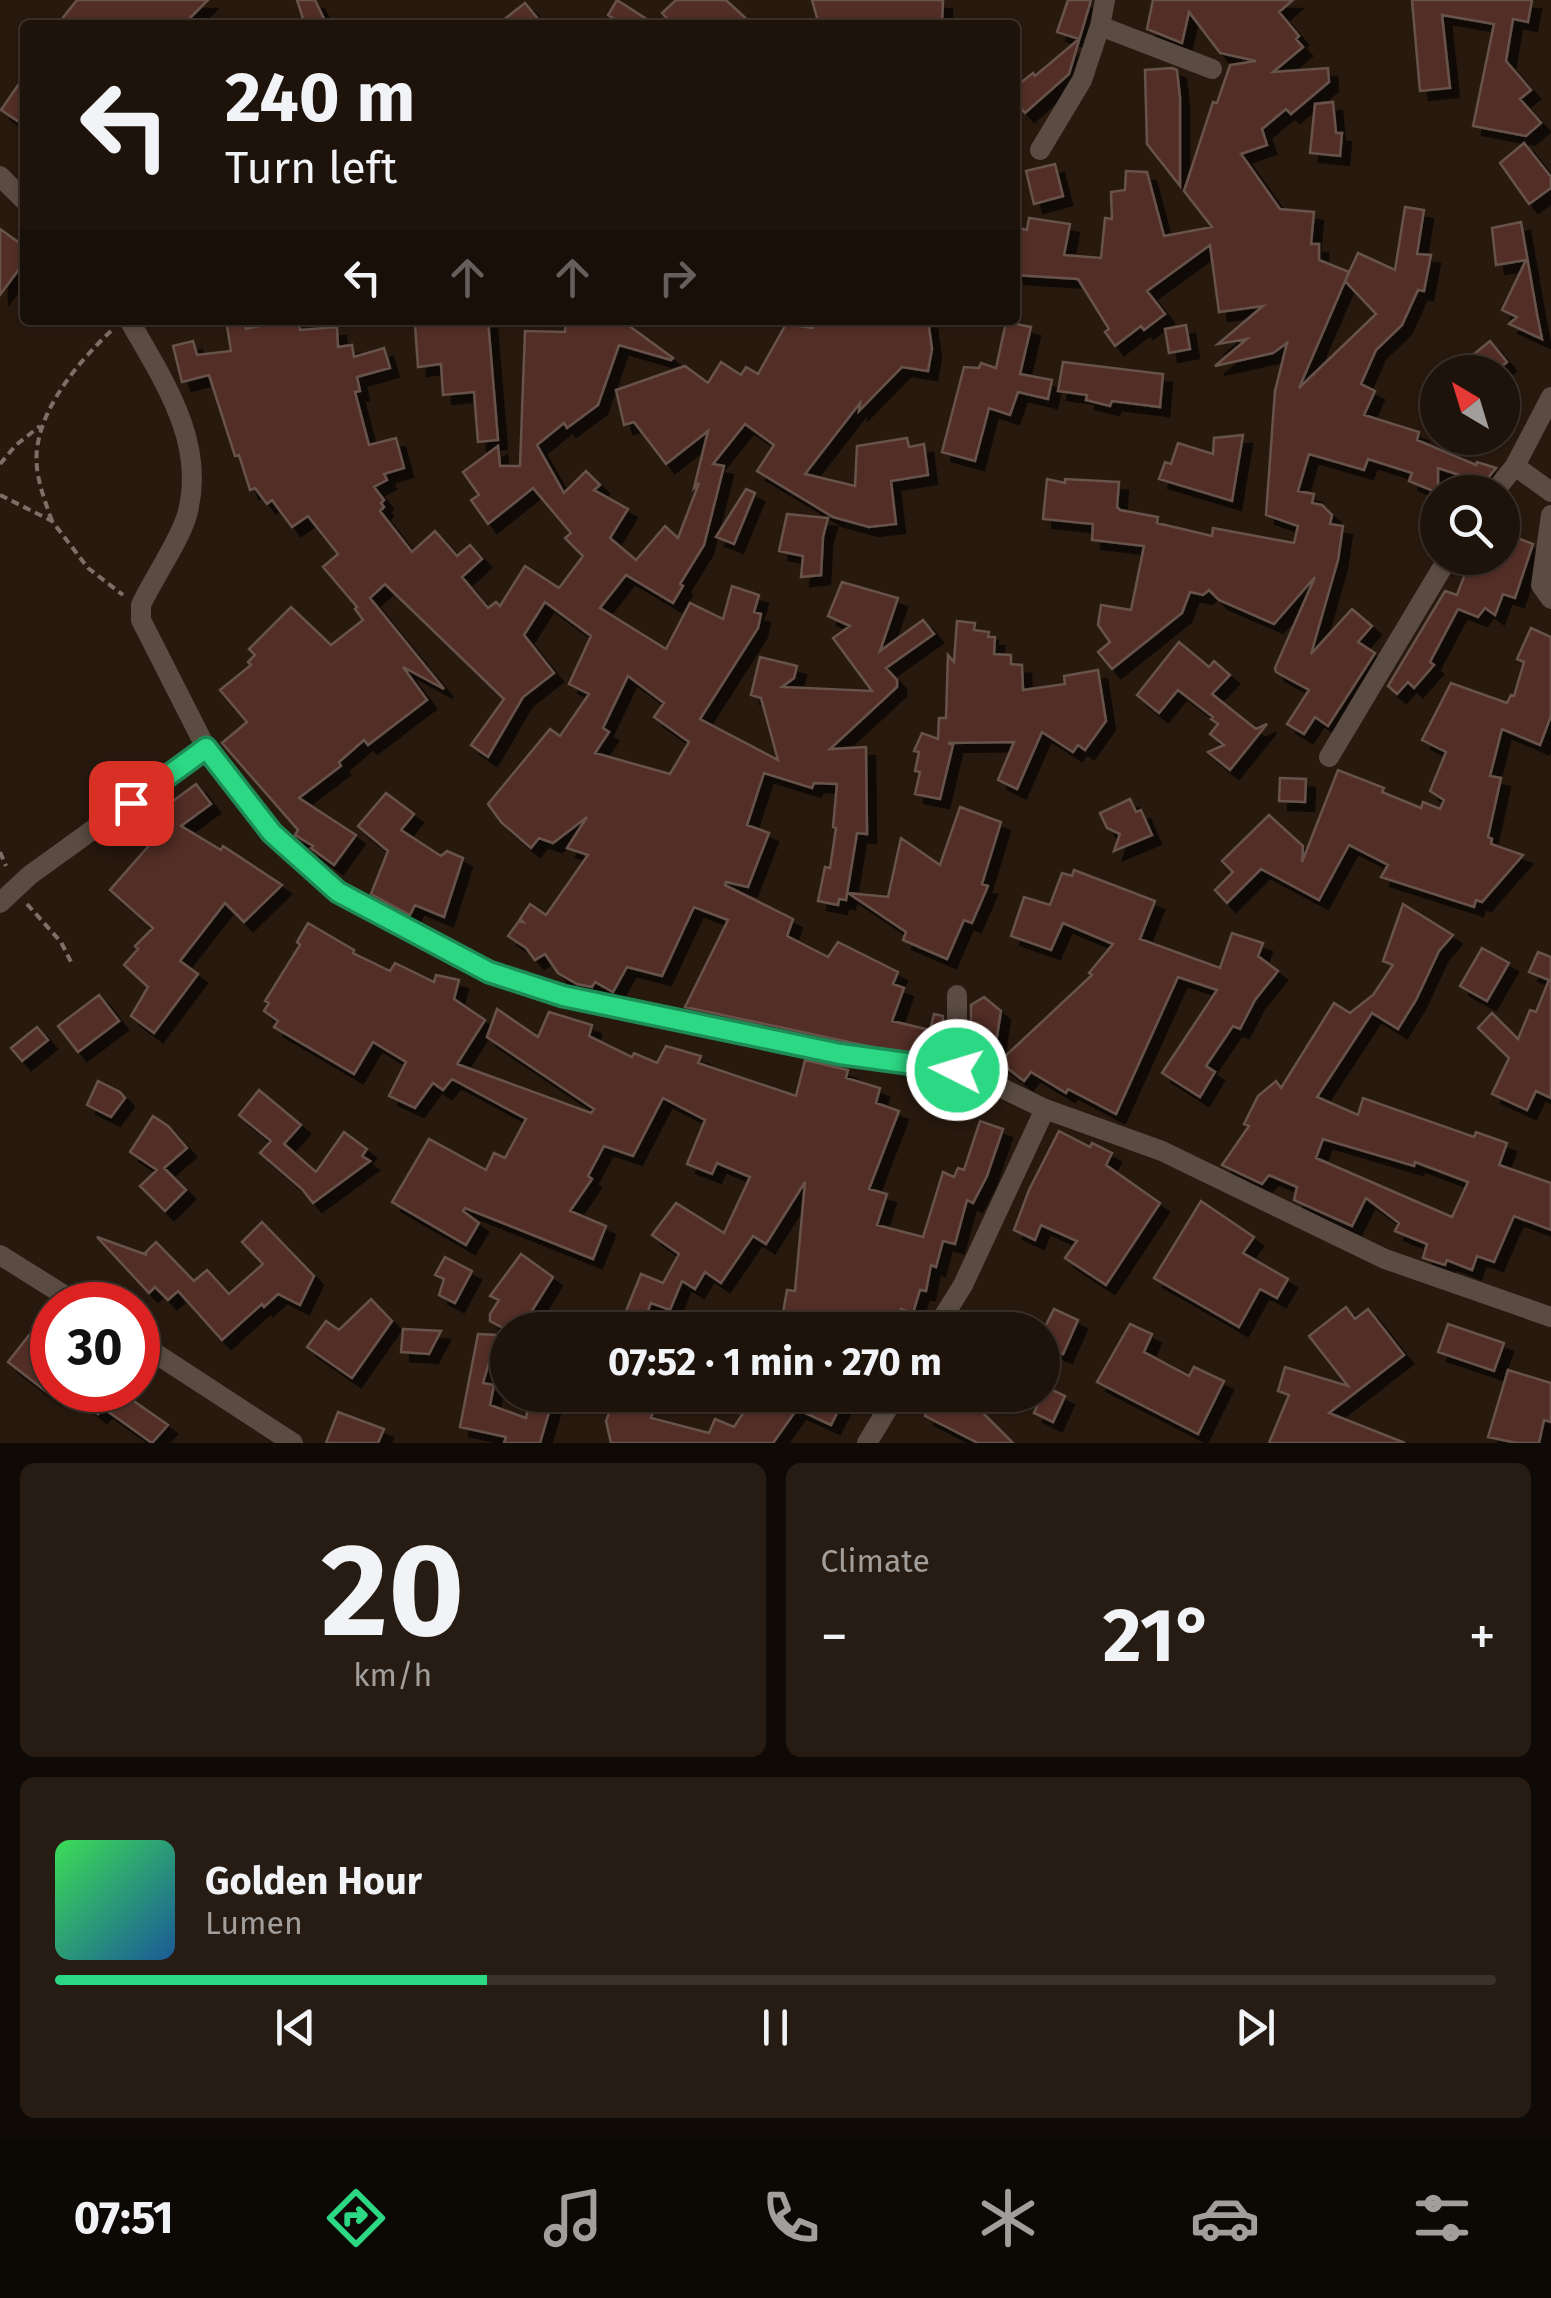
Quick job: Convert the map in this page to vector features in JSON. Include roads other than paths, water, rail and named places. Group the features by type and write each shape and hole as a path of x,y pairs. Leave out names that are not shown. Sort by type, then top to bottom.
{"street":[{"path":"1040,150 1082,80 1105,0"},
{"path":"1100,26 1212,69"},
{"path":"0,176 20,196"},
{"path":"129,325 180,414 193,467 187,516 141,604 140,620 206,748 272,833 338,892 489,972 563,996 855,1058 957,1070 988,1080 1045,1109 1162,1152 1386,1258 1551,1316"},
{"path":"1508,475 1551,397"},
{"path":"1515,466 1551,492"},
{"path":"1551,515 1540,586 1551,598"},
{"path":"1329,757 1438,575"},
{"path":"8,896 30,875 206,748"},
{"path":"957,995 957,1070"},
{"path":"946,1312 963,1285 1045,1109"},
{"path":"0,1255 43,1282"},
{"path":"160,1356 294,1443"},
{"path":"867,1443 886,1412"}]}
